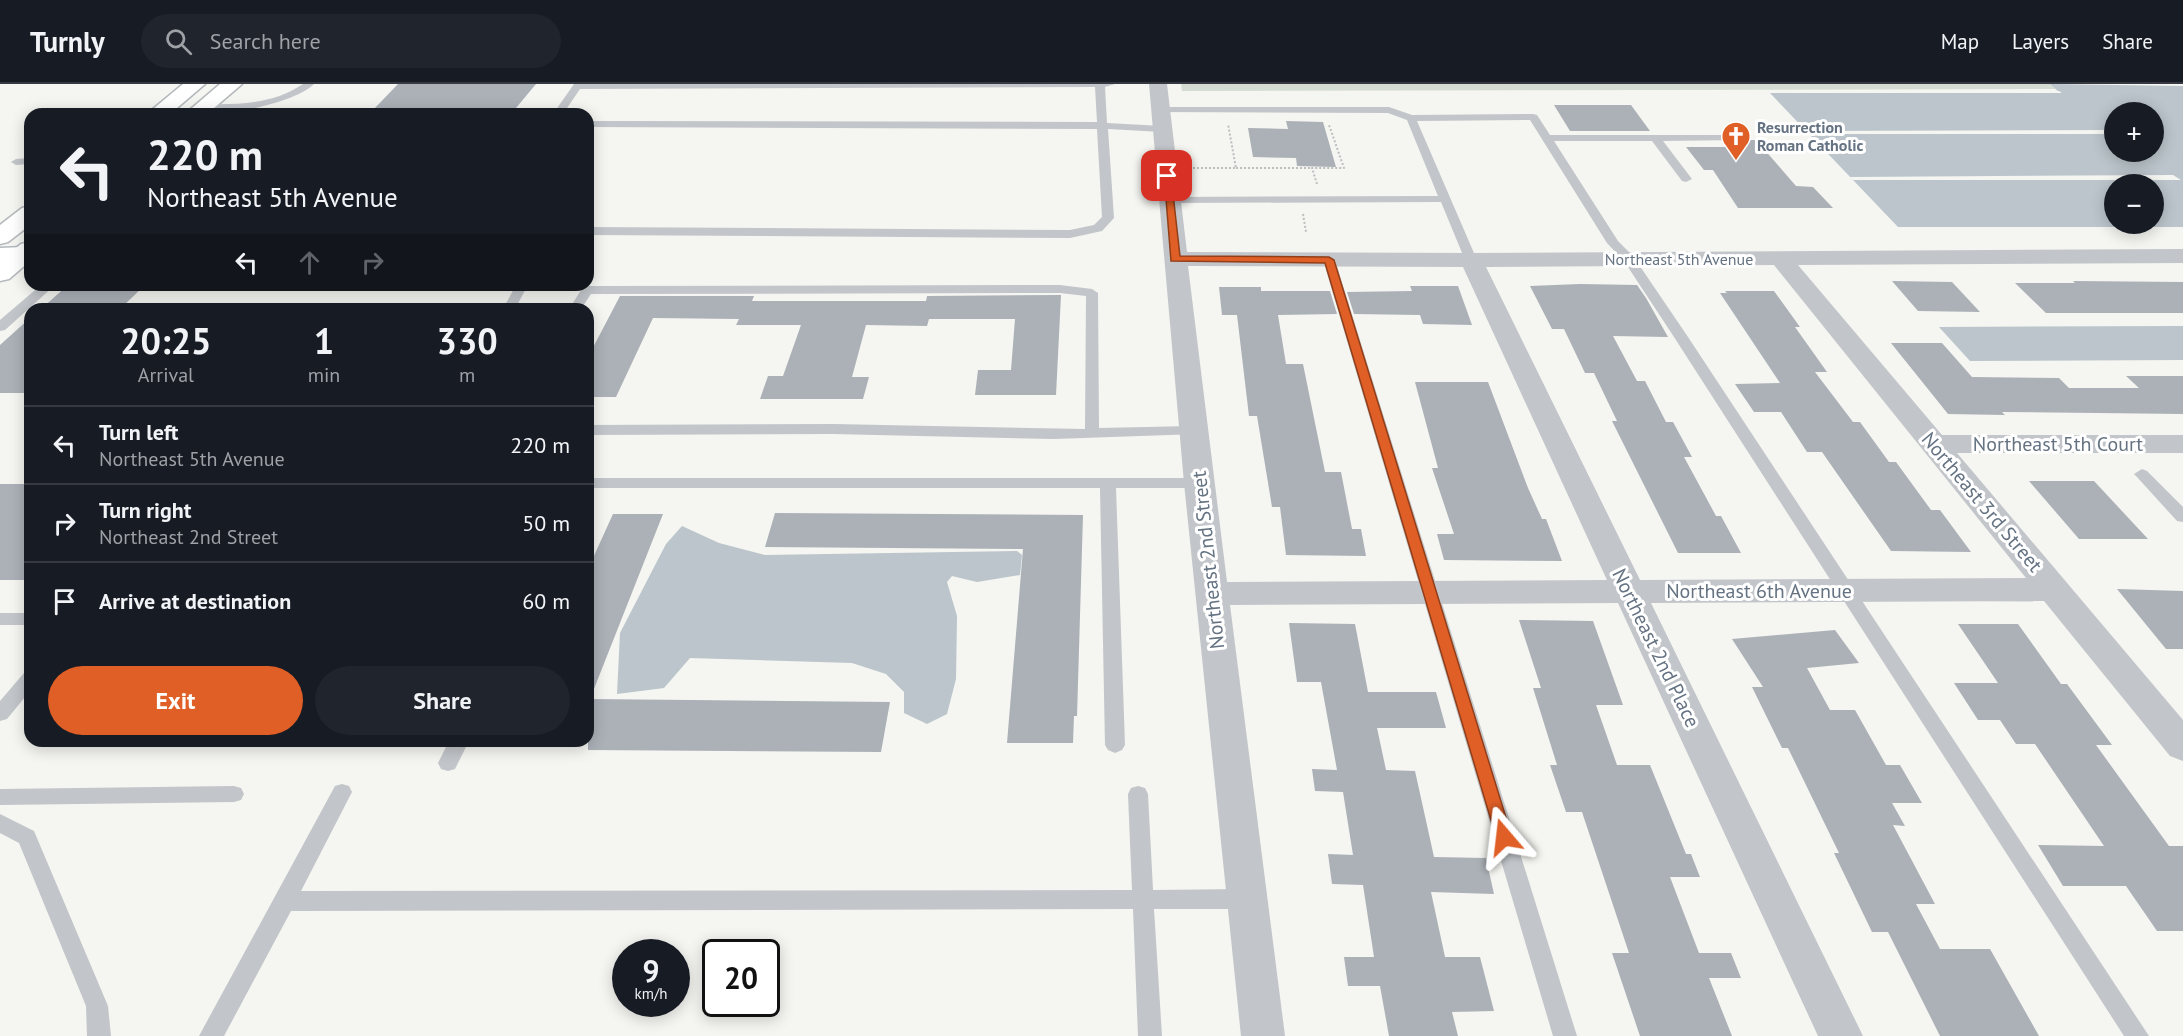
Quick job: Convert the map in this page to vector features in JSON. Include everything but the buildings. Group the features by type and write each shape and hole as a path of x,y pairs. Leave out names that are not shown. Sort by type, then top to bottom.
{"main road":[{"path":"197,84 195,96 198,108"},
{"path":"165,108 197,84"},
{"path":"202,108 232,84"},
{"path":"0,237 24,218"},
{"path":"0,274 18,253"}],"street":[{"name":"Northeast 2nd Street","path":"1160,108 1193,431 1245,899 1263,1036"},
{"name":"Northeast 5th Avenue","path":"1175,259 1471,260 2183,256"},
{"name":"Northeast 3rd Street","path":"1780,258 2054,589 2169,711 2183,746"},
{"name":"Northeast 2nd Place","path":"1471,260 1841,1036"},
{"name":"Northeast 5th Court","path":"1934,444 2183,444"},
{"name":"Northeast 6th Avenue","path":"1212,594 2054,589"}],"lane":[{"path":"225,108 251,106 281,98 309,84"},
{"path":"594,231 1070,234 1098,228 1108,218 1100,84"},
{"path":"562,108 579,85 1110,84"},
{"path":"251,106 256,108"},
{"path":"594,124 1086,125 1104,127 1160,108 1389,110 1411,118 1533,117 1613,243 1629,259 2137,1036"},
{"path":"1411,118 1471,260"},
{"path":"1655,137 1686,180"},
{"path":"1546,138 1738,137"},
{"path":"16,162 24,161"},
{"path":"1169,200 1445,200"},
{"path":"1329,260 1565,1036"},
{"path":"594,290 1060,289 1092,292 1092,433"},
{"path":"28,303 42,291"},
{"path":"0,327 24,306"},
{"path":"594,430 833,429 1092,433 1193,431"},
{"path":"2142,474 2183,517"},
{"path":"594,483 1199,483"},
{"path":"1108,484 1115,745"},
{"path":"0,619 24,619"},
{"path":"0,714 24,685"},
{"path":"448,763 456,747"},
{"path":"211,1036 342,792"},
{"path":"0,797 234,794"},
{"path":"1138,794 1150,1036"},
{"path":"0,823 27,837 96,1006 99,1036"},
{"path":"285,901 1245,899"}],"path":[{"path":"1184,168 1344,168 1328,120"},
{"path":"1227,121 1236,168"},
{"path":"1232,144 1237,144"},
{"path":"1312,168 1318,186"}],"shaded area":[{"path":"1181,84 2050,84 2056,89 1182,91"},
{"path":"2050,84 2183,86 2183,227 2164,227 2164,174 2104,174 2104,227 1898,227 1770,93 2060,93"},
{"path":"2183,326 2183,360 1970,361 1939,327"},
{"path":"682,526 719,543 765,555 1017,551 1022,555 1020,575 977,582 952,576 947,582 957,616 956,679 947,714 927,724 904,713 904,692 886,674 852,663 690,658 664,688 617,694 620,633 666,544"}],"pier":[{"path":"1768,91 2059,91 2062,93 1770,93"},
{"path":"2104,130 2104,134 1810,134 1806,131"},
{"path":"2104,175 2104,180 1853,180 1850,177"},
{"path":"2164,175 2173,175 2181,180 2164,180"},
{"path":"1898,227 2104,227 2104,230 1901,230"},
{"path":"2164,227 2183,227 2183,230 2164,230"}],"place":[{"name":"Resurrection Roman Catholic","path":"1736,162"}],"route":[{"path":"1167,176 1175,259 1329,260 1504,837"}]}
